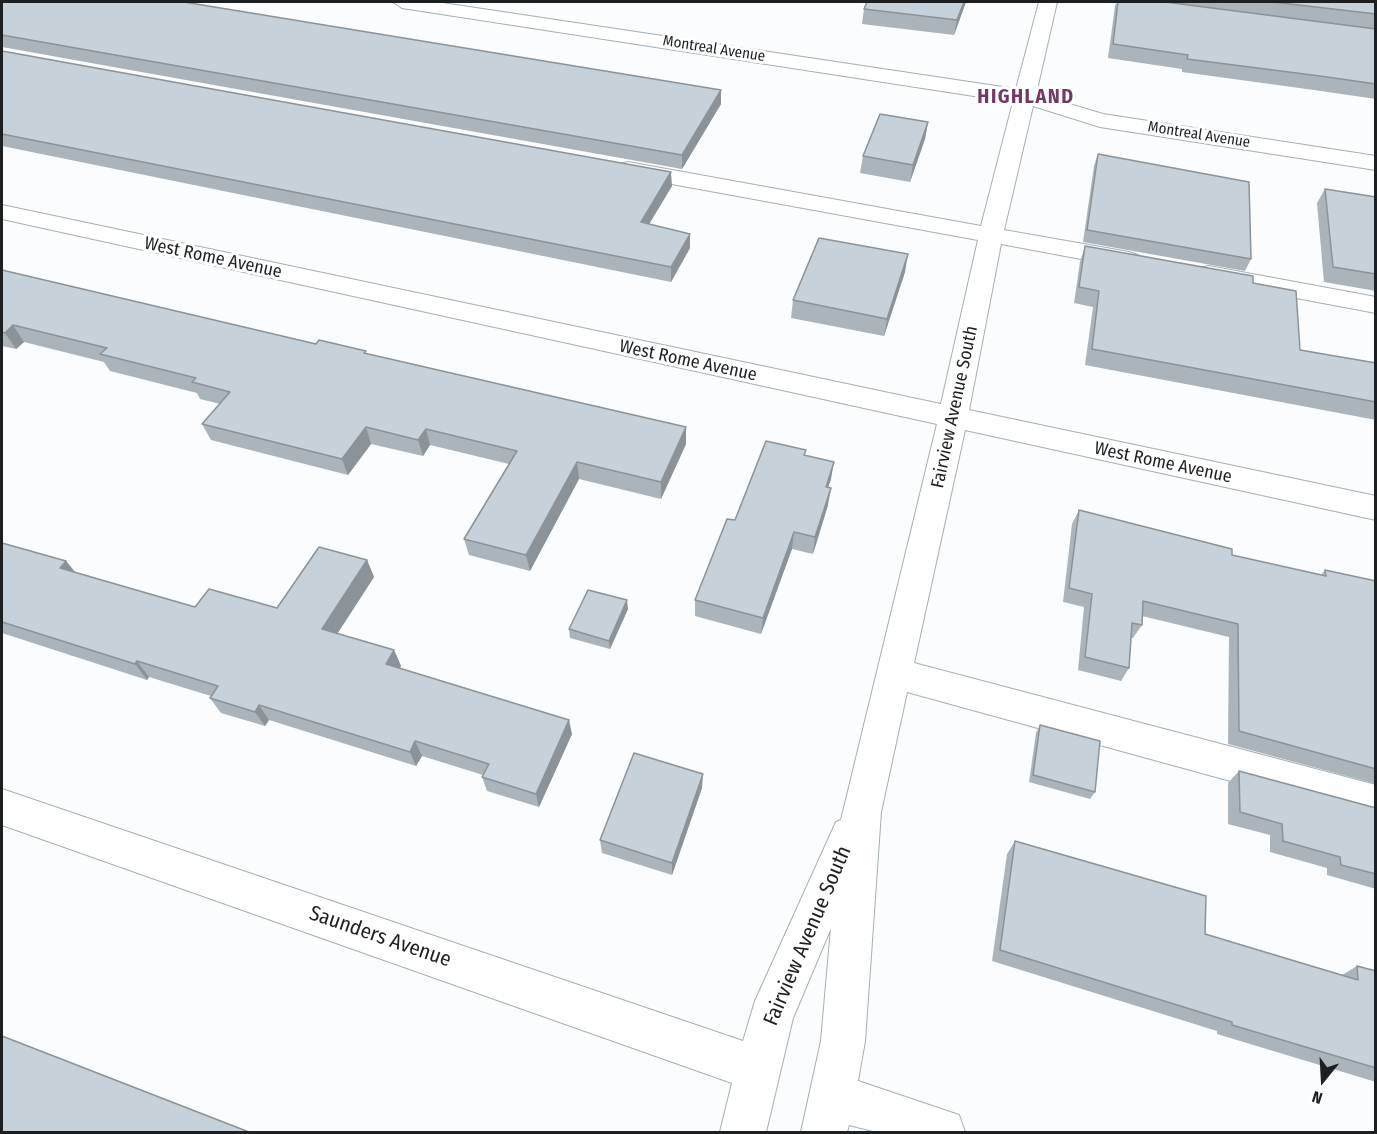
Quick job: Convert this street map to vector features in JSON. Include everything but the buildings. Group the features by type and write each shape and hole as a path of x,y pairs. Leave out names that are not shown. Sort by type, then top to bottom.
{"street":[{"name":"Montreal Avenue","path":"402,2 1025,97 1100,120 1376,163"},
{"name":"Fairview Avenue South","path":"829,1115 843,1041 861,812 953,419 992,235 1048,2"},
{"name":"Montreal Avenue","path":"1025,97 1071,97 1376,143"},
{"path":"602,164 1152,264"},
{"name":"West Rome Avenue","path":"2,212 953,419 1376,508"},
{"path":"1187,270 1376,304"},
{"path":"892,673 1376,803"},
{"name":"Saunders Avenue","path":"2,807 693,1045 758,1070"},
{"name":"Fairview Avenue South","path":"743,1132 771,1017 861,812"},
{"path":"829,1115 871,1107 942,1132"}],"district":[{"name":"HIGHLAND","path":"1026,97"}]}
